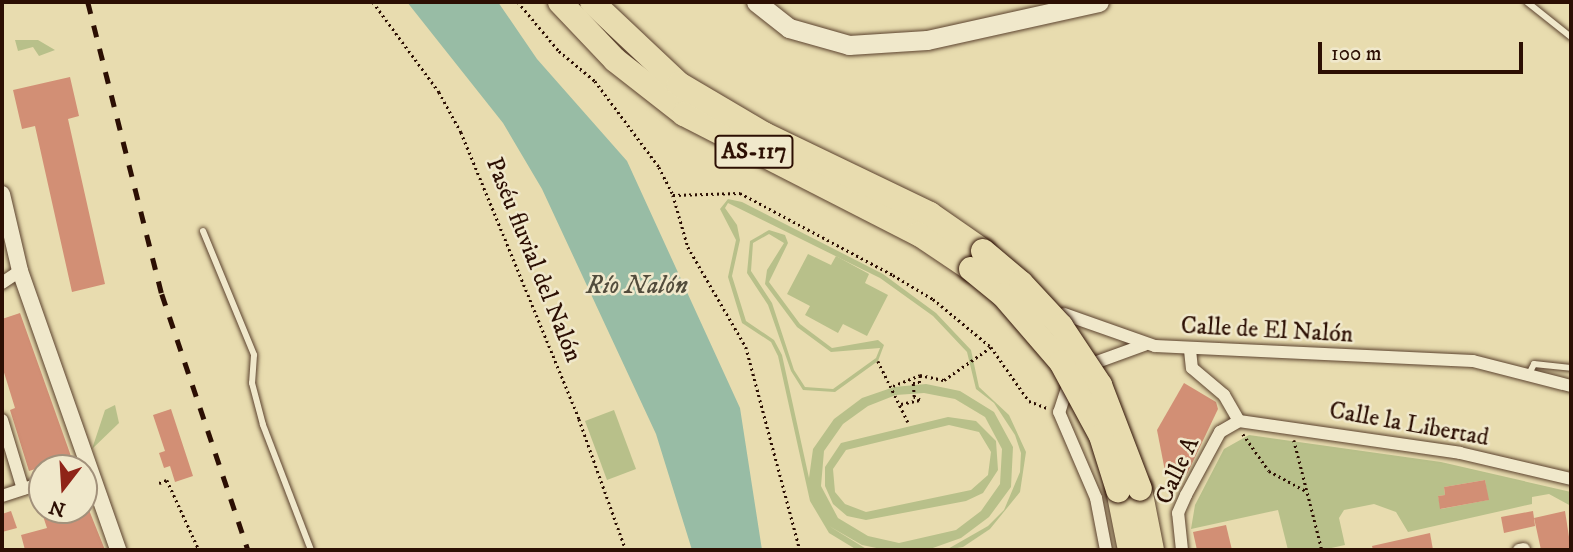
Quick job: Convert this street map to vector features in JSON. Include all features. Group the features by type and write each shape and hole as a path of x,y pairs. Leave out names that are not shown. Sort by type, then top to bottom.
{"highway":[{"name":"AS-117","path":"560,2 615,60 684,114 919,234 977,260"},
{"name":"AS-117","path":"592,2 679,84 764,134 930,214 977,260 1060,362 1129,489 1152,550"},
{"name":"AS-117","path":"1129,489 1130,550"}],"main road":[{"path":"756,2 789,28 849,45 928,40 1100,2"}],"street":[{"path":"2,194 19,271 80,454"},
{"path":"2,283 19,271"},
{"name":"Calle de El Nalón","path":"1064,314 1155,345 1190,350 1473,361 1571,386"},
{"path":"1105,550 1096,498 1059,412 1073,372 1124,349 1155,345"},
{"path":"1190,350 1192,368 1224,395 1239,421"},
{"path":"2,420 23,489"},
{"name":"Calle la Libertad","path":"1239,421 1460,453 1571,479"},
{"name":"Calle A","path":"1182,550 1178,513 1220,432 1239,421"},
{"path":"2,496 28,487"},
{"path":"98,501 118,550"}],"lane":[{"path":"1527,2 1571,37"},
{"path":"203,231 254,355 252,383 263,425 312,550"},
{"path":"1529,374 1534,364 1571,368"}],"path":[{"name":"Paséu fluvial del Nalón","path":"373,2 439,92 461,132 579,419 626,550"},
{"path":"518,2 559,51 595,81 659,167 673,195 688,247 746,347 800,550"},
{"path":"673,195 740,193 933,299 991,347 1029,401 1059,412"},
{"path":"893,386 920,375 944,380 991,347"},
{"path":"878,361 893,386 908,422"},
{"path":"901,404 920,396 914,397 913,383 919,383 920,375"},
{"path":"1239,421 1246,443 1269,471 1307,491"},
{"path":"1294,427 1322,550"},
{"path":"159,483 167,480 199,550"}],"shaded area":[{"path":"15,40 38,40 55,50 39,56 33,47 18,51"},
{"path":"728,199 742,202 883,274 936,313 971,350 979,387 1009,415 1026,452 1020,492 990,529 963,547 946,550 988,526 1004,510 1020,472 1021,453 1015,435 994,403 976,389 967,352 933,316 880,278 728,203 725,208 737,225 740,240 732,276 746,321 774,340 782,355 809,478 813,449 834,419 862,398 894,387 926,384 960,391 994,412 1013,447 1011,487 989,517 961,538 930,549 886,550 862,545 829,526 868,550 857,550 829,533 810,501 778,356 771,342 742,323 728,277 736,240 720,209","holes":["924,393 955,399 985,417 1002,449 1000,484 981,511 956,530 899,543 868,536 838,518 821,486 824,451 843,424 868,406 896,395"]},
{"path":"769,230 785,235 788,243 769,282 800,324 832,348 878,340 884,345 878,361 835,392 803,390 791,371 768,305 747,273 750,241","holes":["769,234 784,243 767,270 765,284 797,327 831,352 880,348 876,358 833,389 805,387 794,370 772,303 751,271 753,243"]},
{"path":"808,254 831,265 836,256 869,274 865,283 888,295 867,336 843,324 838,333 805,315 810,306 787,294"},
{"path":"115,405 119,423 92,449 105,410"},
{"path":"614,410 636,469 607,480 585,421"},
{"path":"948,417 976,421 996,441 998,470 983,493 966,501 866,520 847,516 833,504 825,486 825,467 841,443","holes":["949,425 979,432 991,452 988,475 971,490 866,512 845,504 835,492 833,469 846,450"]},
{"path":"1249,435 1441,462 1571,492 1571,506 1549,494 1532,497 1532,504 1408,532 1396,512 1374,504 1344,510 1339,518 1345,545 1322,550 1288,550 1278,510 1191,529 1195,505 1224,449","holes":["1485,480 1488,500 1441,509 1438,496 1445,495 1444,487"]}],"water":[{"name":"Río Nalón","path":"407,2 498,2 537,59 627,161 740,408 762,550 692,550 656,434 542,189 503,123"}],"building":[{"path":"70,77 79,116 68,119 105,284 72,292 35,126 22,129 13,90"},
{"path":"20,313 70,454 28,454 28,468 10,410 15,408 2,366 2,319"},
{"path":"1184,383 1216,402 1218,409 1187,474 1177,478 1165,471 1157,430"},
{"path":"171,409 193,476 175,482 170,466 164,468 159,453 165,451 153,415"},
{"path":"1485,480 1489,500 1440,509 1438,496 1445,495 1444,487"},
{"path":"11,511 17,528 2,532 2,514"},
{"path":"1533,511 1535,526 1504,533 1501,517"},
{"path":"1565,511 1571,550 1541,550 1534,518"},
{"path":"46,524 95,524 105,550 25,550 21,535 47,528"},
{"path":"1226,525 1232,550 1197,550 1193,532"},
{"path":"1430,533 1433,550 1373,550 1372,546"}],"railway":[{"path":"88,2 162,294 248,550"}]}
